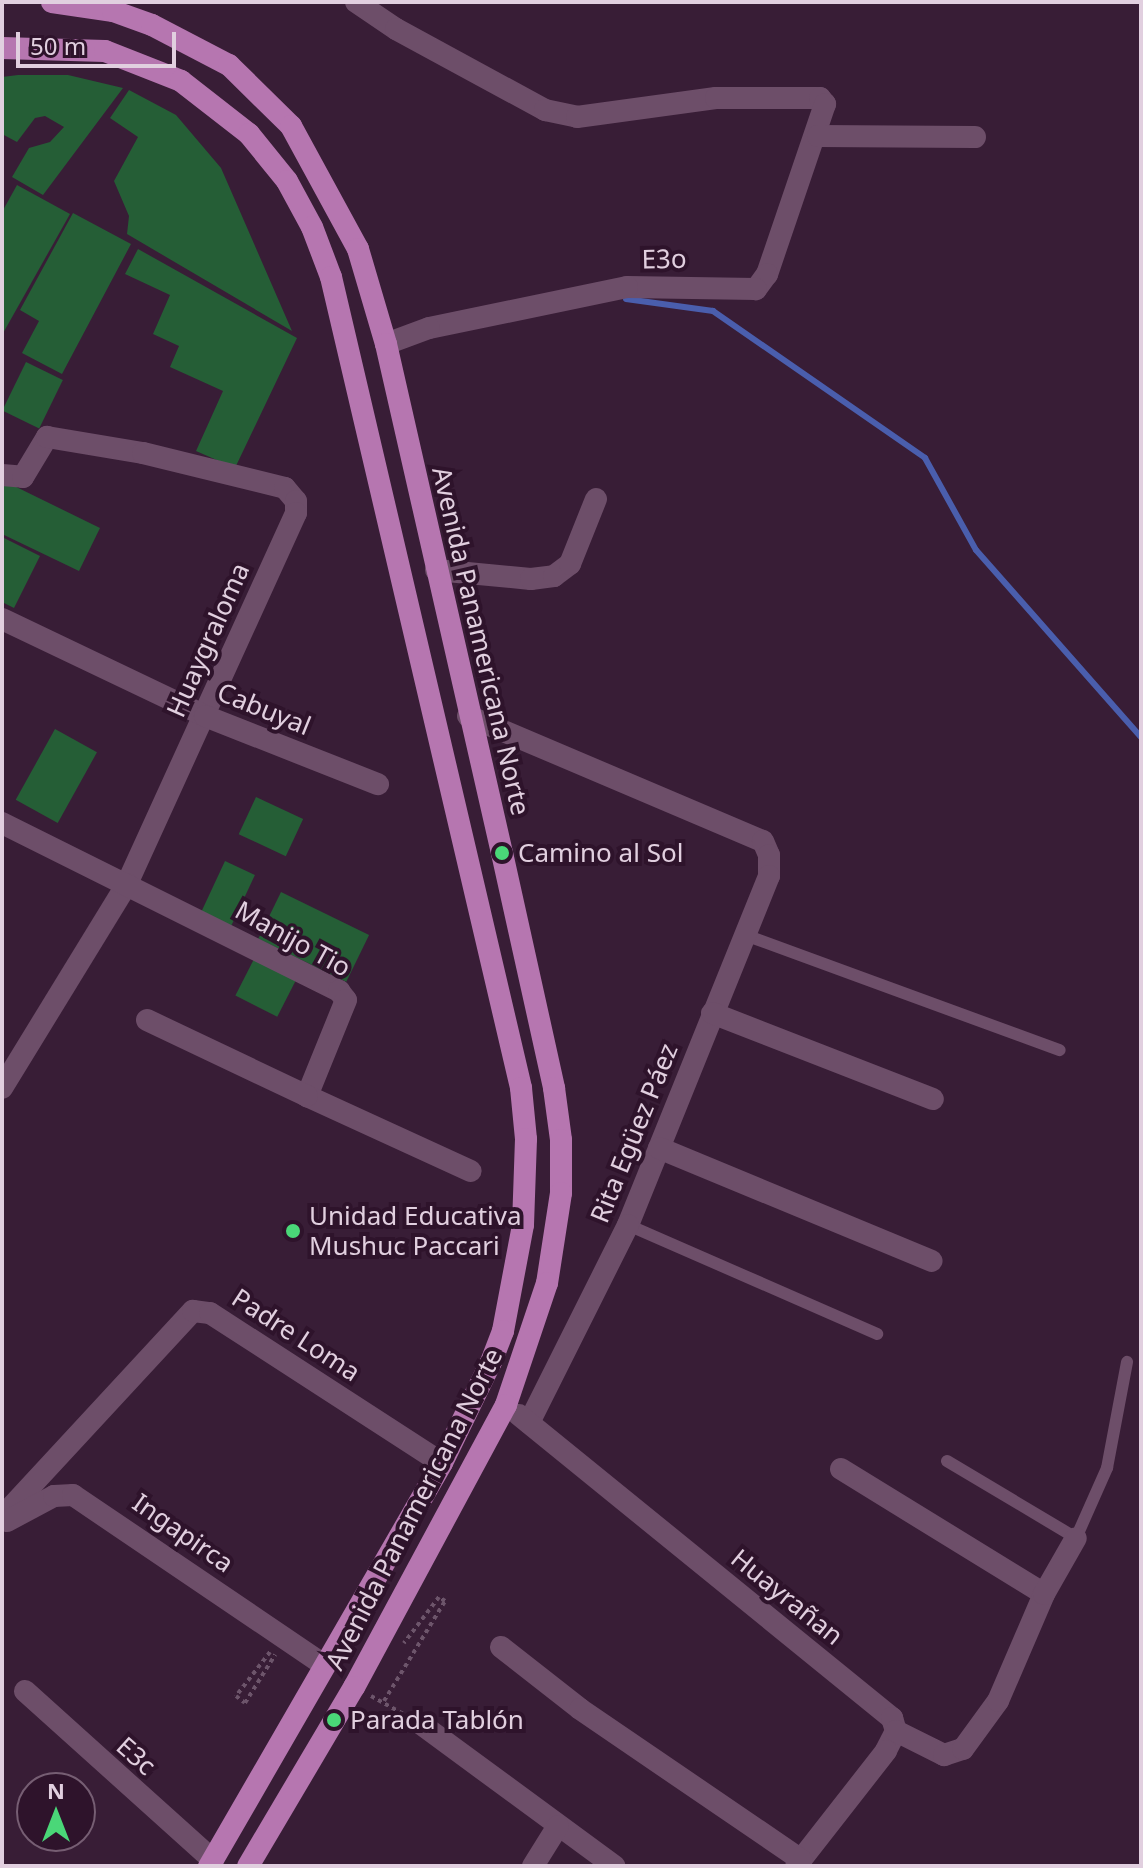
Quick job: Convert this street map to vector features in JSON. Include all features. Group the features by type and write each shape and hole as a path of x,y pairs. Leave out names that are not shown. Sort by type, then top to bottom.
{"highway":[{"name":"Avenida Panamericana Norte","path":"52,2 113,11 229,65 291,126 358,249 386,344 551,1073 561,1140 561,1193 547,1283 506,1405 354,1687 248,1866"},
{"name":"Avenida Panamericana Norte","path":"2,48 105,51 181,81 249,134 287,181 331,277 521,1088 526,1139 523,1225 503,1331 442,1463 323,1664 211,1863"}],"street":[{"name":"E3o","path":"356,2 545,110 577,117 703,99 820,98 825,111 818,136 786,208 767,274 756,289 627,287 429,328 386,344"},
{"path":"818,136 975,137"},
{"name":"Huaygraloma","path":"2,475 23,477 47,437 143,453 285,488 296,501 296,513 127,884 2,1088"},
{"path":"436,570 531,579 554,576 570,564 596,499"},
{"name":"Cabuyal","path":"2,619 205,716 378,784"},
{"name":"Rita Egüez Páez","path":"468,716 763,841 769,855 769,876 628,1225 529,1423"},
{"name":"Manijo Tio","path":"2,823 344,995 307,1096"},
{"path":"712,1013 933,1099"},
{"path":"147,1020 471,1171"},
{"path":"659,1148 932,1261"},
{"name":"Padre Loma","path":"2,1517 193,1311 210,1313 442,1463"},
{"name":"Huayrañan","path":"506,1405 892,1718 896,1731"},
{"path":"841,1469 1044,1594"},
{"name":"Ingapirca","path":"2,1524 54,1496 73,1495 323,1664"},
{"path":"501,1647 580,1709 798,1863 896,1731 944,1755 963,1749 998,1701 1044,1594 1076,1538"},
{"name":"E3c","path":"25,1691 211,1863"},
{"path":"421,1724 614,1866"},
{"path":"533,1866 558,1826"}],"lane":[{"path":"745,935 1060,1050"},
{"path":"628,1225 877,1334"},
{"path":"947,1461 1076,1538 1107,1468 1127,1362"}],"path":[{"path":"354,1687 421,1724"}],"green space":[{"path":"68,75 123,88 43,195 12,177 29,148 50,142 64,127 45,116 35,118 17,142 2,134 2,77"},
{"path":"129,90 176,115 221,168 292,331 127,234 129,216 114,181 138,137 110,118"},
{"path":"17,185 70,214 2,335 2,212"},
{"path":"73,213 131,244 62,374 22,353 39,321 20,310"},
{"path":"138,249 297,338 235,468 196,451 223,391 170,367 179,346 153,334 170,295 125,274"},
{"path":"26,362 63,380 39,429 2,411"},
{"path":"2,480 100,528 79,571 2,534"},
{"path":"2,537 40,556 14,608 2,602"},
{"path":"55,729 97,752 58,823 16,800"},
{"path":"256,797 303,819 286,856 239,834"},
{"path":"225,861 255,875 230,928 200,914"},
{"path":"281,892 369,935 346,982 258,939"},
{"path":"254,959 296,980 277,1017 235,996"}],"waterway":[{"path":"626,299 713,311 925,458 976,550 1141,737"}],"place":[{"name":"Camino al Sol","path":"502,853"},
{"name":"Unidad Educativa Mushuc Paccari","path":"293,1231"},
{"name":"Parada Tablón","path":"334,1720"}]}
